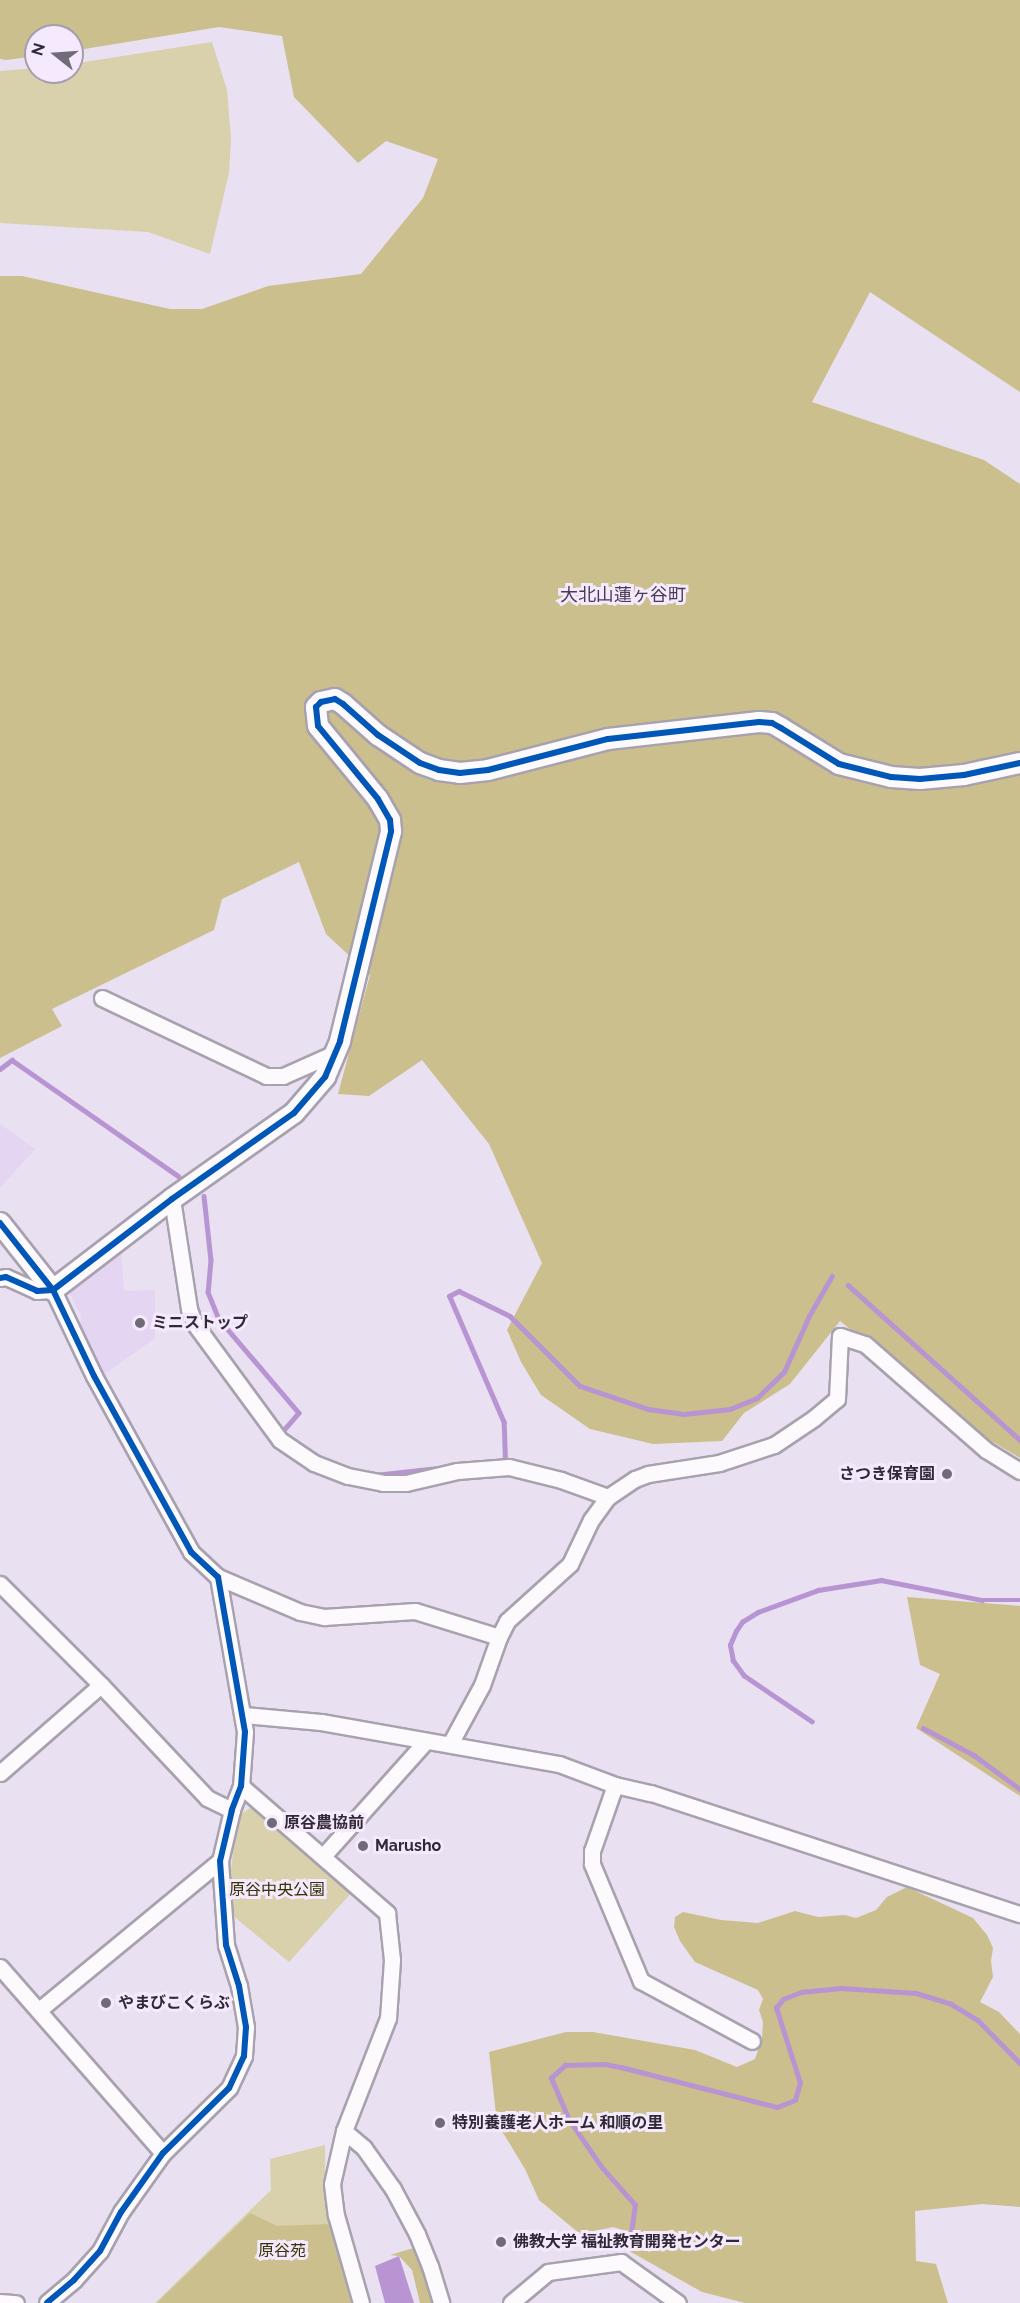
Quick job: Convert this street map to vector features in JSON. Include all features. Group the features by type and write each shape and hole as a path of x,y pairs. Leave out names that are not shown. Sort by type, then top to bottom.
{"street":[{"path":"0,1278 6,1277 37,1291 53,1290 172,1199 294,1113 324,1077 335,1053 392,831 390,820 378,799 318,726 316,707 321,702 335,699 378,735 420,763 439,770 460,773 488,770 608,739 759,722 772,723 839,764 891,777 920,779 964,775 1020,763"},
{"path":"102,998 266,1076 283,1076 335,1053"},
{"path":"172,1199 189,1309 194,1323 280,1440 314,1463 348,1476 383,1483 406,1483 457,1471 509,1467 561,1480 608,1497"},
{"path":"0,1222 53,1290 94,1376 191,1552 218,1577 300,1612 324,1617 415,1611 498,1637"},
{"path":"450,1744 482,1685 498,1637 518,1609 556,1579 570,1564 591,1520 608,1497 635,1479 648,1474 719,1463 774,1445 814,1418 837,1399 840,1336 865,1344 986,1450 1020,1472"},
{"path":"47,2303 74,2280 100,2251 121,2212 164,2153 229,2088 244,2056 246,2027 239,1986 226,1945 220,1861 232,1810 241,1786 244,1715 218,1577"},
{"path":"0,1584 101,1685 207,1798 232,1810"},
{"path":"0,1773 101,1685"},
{"path":"244,1715 321,1722 559,1764 615,1785 651,1792 1020,1914"},
{"path":"324,1855 426,1741"},
{"path":"615,1785 592,1851 592,1864 641,1981 752,2041"},
{"path":"241,1786 324,1855 387,1913 391,1942 388,2018 344,2131 334,2167 332,2184 336,2215 361,2303"},
{"path":"39,2010 220,1861"},
{"path":"0,1967 164,2153"},
{"path":"344,2131 364,2148 393,2189 417,2234 441,2303"},
{"path":"511,2303 548,2272 621,2262 678,2303"},
{"path":"0,2302 16,2303"}],"shaded area":[{"path":"0,1124 35,1149 0,1188"},
{"path":"121,1249 124,1291 155,1290 155,1338 102,1376 80,1331 81,1316 68,1290"},
{"path":"399,2256 414,2303 385,2303 375,2266"}],"green space":[{"path":"0,0 1020,0 1020,392 870,292 812,402 984,460 1020,484 1020,1458 988,1439 840,1321 790,1384 744,1413 722,1441 653,1444 590,1429 541,1395 521,1362 507,1330 542,1263 489,1144 422,1060 369,1096 338,1094 370,975 326,934 299,862 222,899 214,930 52,1009 62,1026 0,1058 0,276 22,276 170,309 202,309 268,286 361,274 423,198 438,159 386,141 358,163 294,97 282,36 219,27 84,49 84,24 24,24 24,58 0,59"},
{"path":"212,42 227,90 231,139 229,173 210,254 148,232 0,223 0,71 24,69 24,84 84,84 84,62"},
{"path":"907,1597 1020,1606 1020,1796 916,1728 940,1674 920,1665"},
{"name":"原谷中央公園","path":"253,1806 353,1891 289,1962 232,1915 229,1890 236,1823 241,1814"},
{"path":"907,1887 973,1918 987,1935 993,1948 991,1961 993,1977 980,2002 999,2012 1020,2034 1020,2207 982,2204 915,2211 916,2261 936,2264 948,2303 745,2303 702,2292 631,2252 622,2240 620,2229 613,2227 580,2234 539,2200 525,2169 497,2123 489,2052 566,2032 593,2032 695,2050 737,2067 755,2059 762,2039 763,2022 759,2010 763,1999 758,1990 695,1962 680,1941 674,1927 675,1917 683,1912 721,1920 758,1923 795,1911 818,1917 845,1915 856,1918 876,1910 887,1897"},
{"name":"原谷苑","path":"325,2145 325,2198 342,2272 352,2303 155,2303 271,2190 270,2159"},
{"name":"原谷苑","path":"250,2213 277,2226 329,2224 351,2303 157,2303"},
{"path":"417,2247 442,2303 420,2303 412,2270 399,2256 390,2255"}],"waterway":[{"path":"0,1069 12,1060 178,1176"},
{"path":"204,1196 211,1260 208,1292 219,1319 299,1413 281,1434 284,1435"},
{"path":"503,1461 505,1461 504,1423 449,1296 459,1291 510,1316 580,1386 648,1409 684,1414 730,1409 757,1398 784,1372 809,1316 832,1276"},
{"path":"848,1285 1020,1440"},
{"path":"375,1475 438,1468"},
{"path":"812,1722 744,1676 733,1661 730,1645 736,1631 742,1622 758,1612 818,1590 881,1580 982,1600 1020,1600"},
{"path":"923,1728 974,1755 1020,1789"},
{"path":"631,2233 635,2205 602,2168 569,2120 551,2078 565,2065 605,2064 621,2067 777,2107 795,2100 800,2083 776,2008 783,1999 801,1992 841,1988 916,1993 951,2004 978,2020 1020,2063"}],"cycle path":[{"path":"0,1278 6,1277 37,1291 53,1290 172,1199 294,1113 325,1077 340,1041 391,831 390,820 378,799 318,726 316,707 321,702 335,699 378,735 420,763 439,770 460,773 488,770 608,739 759,722 772,723 839,764 891,777 920,779 964,775 1020,763"},
{"path":"0,1223 53,1290 94,1376 191,1552 218,1577 245,1732 241,1786 232,1810 220,1861 226,1945 239,1986 246,2027 244,2056 229,2088 163,2153 121,2212 100,2251 74,2280 47,2303"}],"place":[{"name":"ミニストップ","path":"140,1323"},
{"name":"さつき保育園","path":"947,1474"},
{"name":"原谷農協前","path":"272,1823"},
{"name":"Marusho","path":"363,1846"},
{"name":"やまびこくらぶ","path":"106,2003"},
{"name":"特別養護老人ホーム 和順の里","path":"440,2123"},
{"name":"佛教大学 福祉教育開発センター","path":"501,2242"}],"district":[{"name":"大北山蓮ヶ谷町","path":"623,595"}]}
